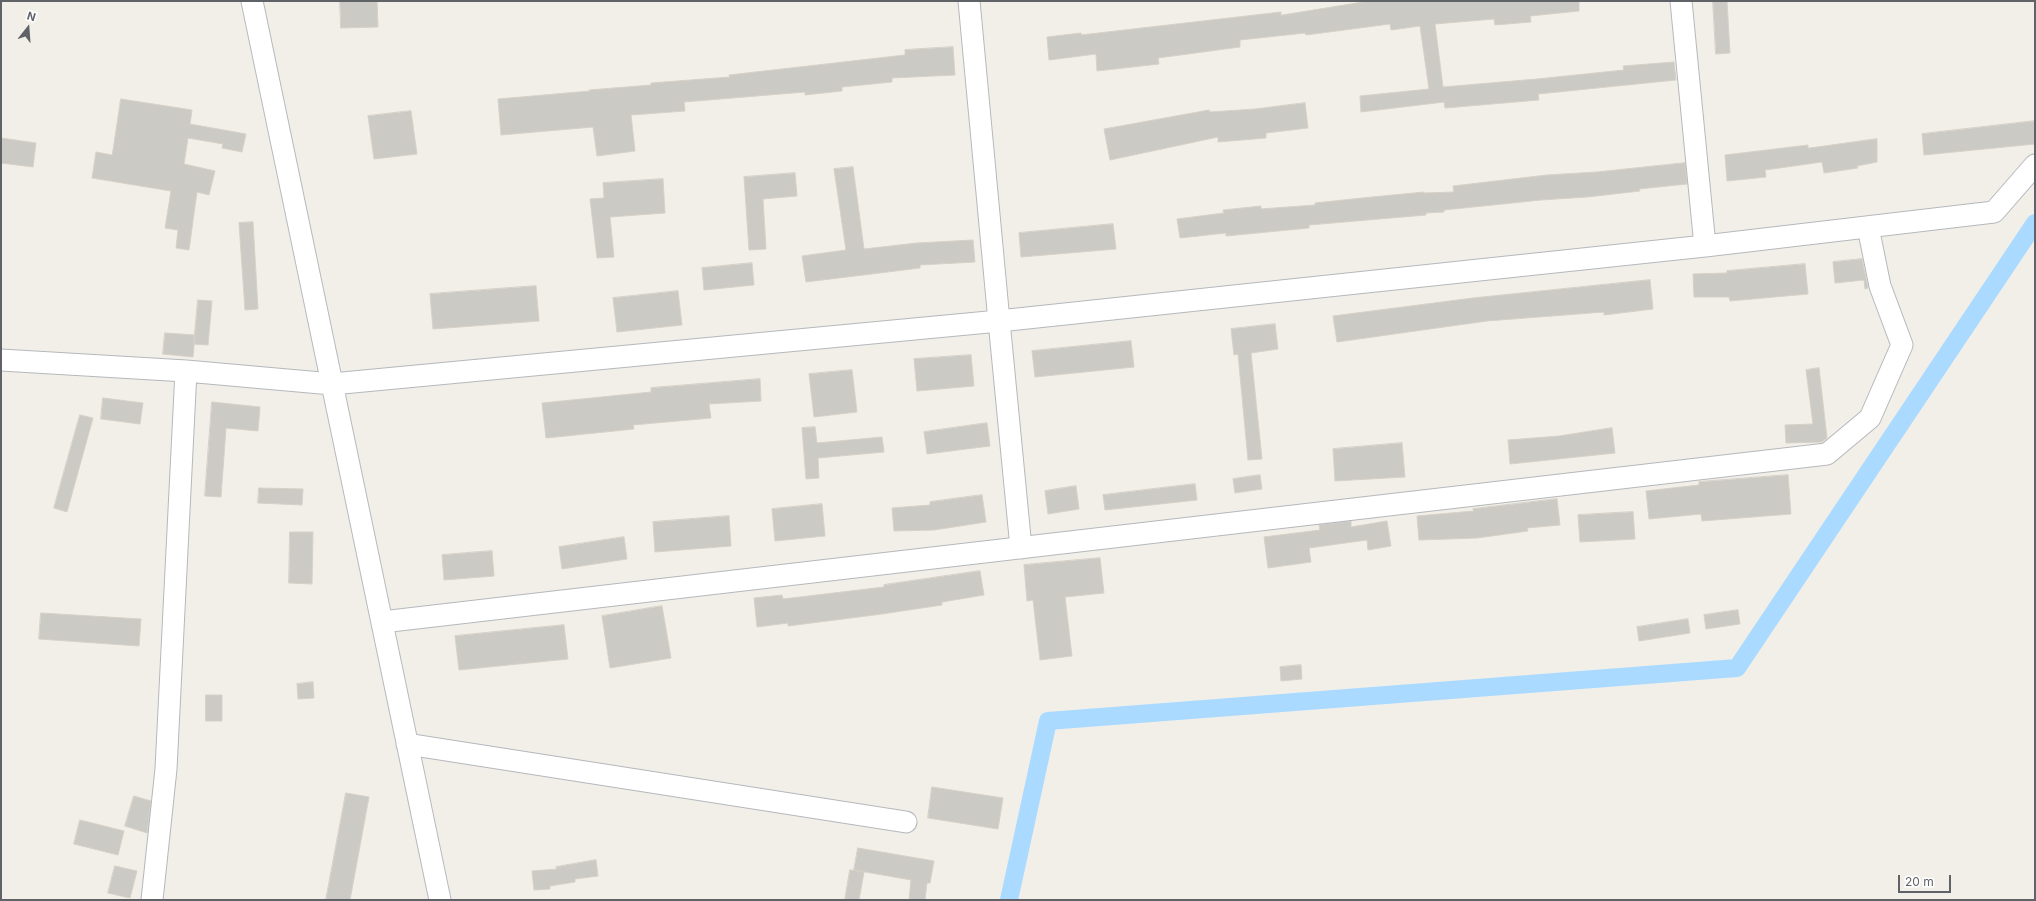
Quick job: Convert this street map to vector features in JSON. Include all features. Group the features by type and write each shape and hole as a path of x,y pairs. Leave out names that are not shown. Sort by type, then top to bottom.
{"street":[{"path":"252,1 440,900"},
{"path":"968,1 1021,548"},
{"path":"1681,1 1705,246"},
{"path":"1,360 186,370 332,384 999,321 1705,246 1994,212 2035,165"},
{"path":"382,622 1827,454 1870,418 1902,345 1880,286 1868,227"},
{"path":"152,900 166,769 186,370"},
{"path":"407,744 906,822"}],"building":[{"path":"340,1 377,1 378,27 341,28"},
{"path":"1369,1 1579,1 1579,11 1530,16 1531,22 1495,25 1494,19 1435,24 1443,87 1624,70 1623,66 1674,62 1676,80 1538,94 1539,100 1445,108 1444,102 1361,112 1360,96 1429,89 1420,26 1391,30 1390,24 1306,35 1305,33 1240,40 1240,47 1158,58 1159,64 1097,71 1096,54 1049,60 1047,37 1081,33 1081,35 1281,12 1281,15"},
{"path":"1713,1 1727,1 1730,53 1716,54"},
{"path":"953,47 955,75 892,78 892,82 842,87 842,91 805,95 805,92 684,102 685,111 631,115 635,151 597,156 593,127 501,135 498,99 651,85 651,83 730,77 729,75 905,55 905,50"},
{"path":"121,99 192,110 190,124 246,134 242,152 222,148 223,144 188,138 184,164 215,171 209,195 197,192 189,250 176,248 178,230 165,228 171,191 92,178 96,152 112,155"},
{"path":"1305,103 1308,128 1266,133 1266,138 1218,142 1218,137 1110,160 1104,129 1209,110 1210,112 1255,109"},
{"path":"411,111 417,154 374,159 368,116"},
{"path":"2035,121 2035,144 1924,155 1922,134"},
{"path":"1,138 36,143 33,167 1,163"},
{"path":"1877,139 1877,162 1857,166 1858,168 1824,173 1822,162 1765,170 1766,177 1727,181 1725,155 1808,145 1808,148"},
{"path":"1685,163 1687,184 1639,189 1640,191 1587,197 1444,210 1444,212 1426,213 1426,215 1309,225 1309,228 1226,236 1226,233 1180,238 1177,219 1224,213 1223,210 1261,206 1261,209 1315,205 1315,203 1424,192 1454,192 1453,186 1547,175 1597,172"},
{"path":"853,167 864,249 917,243 973,240 975,262 920,265 920,268 806,282 802,256 846,250 834,169"},
{"path":"795,173 797,196 763,199 766,249 749,250 744,177"},
{"path":"663,179 665,213 610,217 614,257 597,258 590,199 604,198 603,183"},
{"path":"253,222 258,309 245,310 239,223"},
{"path":"1113,224 1116,249 1021,257 1019,233"},
{"path":"1862,259 1868,288 1865,289 1864,280 1835,283 1833,262"},
{"path":"752,263 754,285 704,290 702,268"},
{"path":"1805,264 1808,294 1730,301 1729,297 1694,297 1693,274 1727,273 1727,271"},
{"path":"1650,280 1653,309 1604,315 1604,312 1487,321 1337,342 1333,316 1473,298"},
{"path":"536,286 539,321 433,329 430,294"},
{"path":"678,291 682,325 617,332 613,298"},
{"path":"198,300 212,301 208,345 194,344"},
{"path":"1275,324 1278,349 1251,353 1262,459 1248,460 1238,354 1234,355 1231,329"},
{"path":"165,333 195,335 193,357 163,354"},
{"path":"1131,341 1134,367 1035,377 1032,351"},
{"path":"971,355 974,386 917,391 914,359"},
{"path":"1819,368 1827,438 1822,442 1786,443 1785,425 1813,424 1806,370"},
{"path":"852,370 857,412 814,417 809,374"},
{"path":"760,379 761,401 709,404 711,418 633,425 634,429 546,438 542,403 651,392 651,388"},
{"path":"103,398 143,403 140,424 101,419"},
{"path":"212,402 260,407 258,431 226,428 221,497 205,496"},
{"path":"80,415 93,418 67,512 54,508"},
{"path":"987,423 990,446 927,454 924,432"},
{"path":"815,427 817,443 882,437 884,452 818,458 819,478 806,479 802,428"},
{"path":"1612,428 1615,453 1510,464 1508,440 1559,436"},
{"path":"1402,443 1405,477 1335,481 1333,449"},
{"path":"1260,475 1262,489 1235,493 1233,479"},
{"path":"1788,475 1791,514 1702,521 1701,514 1649,519 1646,491 1699,485 1699,482"},
{"path":"1195,484 1197,500 1105,510 1103,495"},
{"path":"1076,486 1079,509 1048,514 1045,491"},
{"path":"259,488 303,489 302,505 258,503"},
{"path":"982,495 986,522 934,530 894,531 892,508 930,505 930,502"},
{"path":"1557,499 1560,525 1527,528 1528,531 1477,538 1419,540 1417,516 1474,511 1473,509"},
{"path":"822,504 825,536 775,541 772,509"},
{"path":"1633,512 1635,539 1580,542 1578,515"},
{"path":"729,516 731,546 655,552 653,522"},
{"path":"1351,521 1351,527 1387,521 1391,546 1368,550 1367,540 1309,548 1311,562 1268,568 1264,537 1320,530 1319,525"},
{"path":"290,532 313,532 312,584 289,583"},
{"path":"624,537 627,559 562,569 559,547"},
{"path":"492,551 494,576 444,580 442,555"},
{"path":"1100,558 1104,593 1065,597 1072,656 1040,660 1033,600 1027,601 1024,565"},
{"path":"980,571 984,595 942,602 942,605 882,614 788,626 788,623 757,627 754,598 782,595 783,599 884,587 884,585"},
{"path":"662,606 671,658 610,668 602,616"},
{"path":"1738,610 1740,624 1706,629 1704,615"},
{"path":"41,613 141,619 139,646 39,639"},
{"path":"1688,619 1690,633 1639,641 1637,627"},
{"path":"564,625 568,659 459,670 455,636"},
{"path":"1301,665 1302,679 1281,681 1280,667"},
{"path":"313,682 314,698 298,699 297,684"},
{"path":"206,695 222,695 222,721 206,721"},
{"path":"932,787 1003,798 998,829 928,818"},
{"path":"346,793 369,797 350,900 326,900"},
{"path":"134,796 151,801 147,833 125,826"},
{"path":"80,820 124,831 118,855 74,844"},
{"path":"858,848 934,861 930,883 927,883 925,900 909,900 911,880 854,870"},
{"path":"596,860 598,876 575,879 575,882 550,886 550,889 534,890 532,871 557,869 556,867"},
{"path":"115,866 137,871 130,898 108,893"},
{"path":"850,870 864,872 859,900 845,900"}],"waterway":[{"path":"1009,900 1048,721 1737,668 2035,223"}]}
